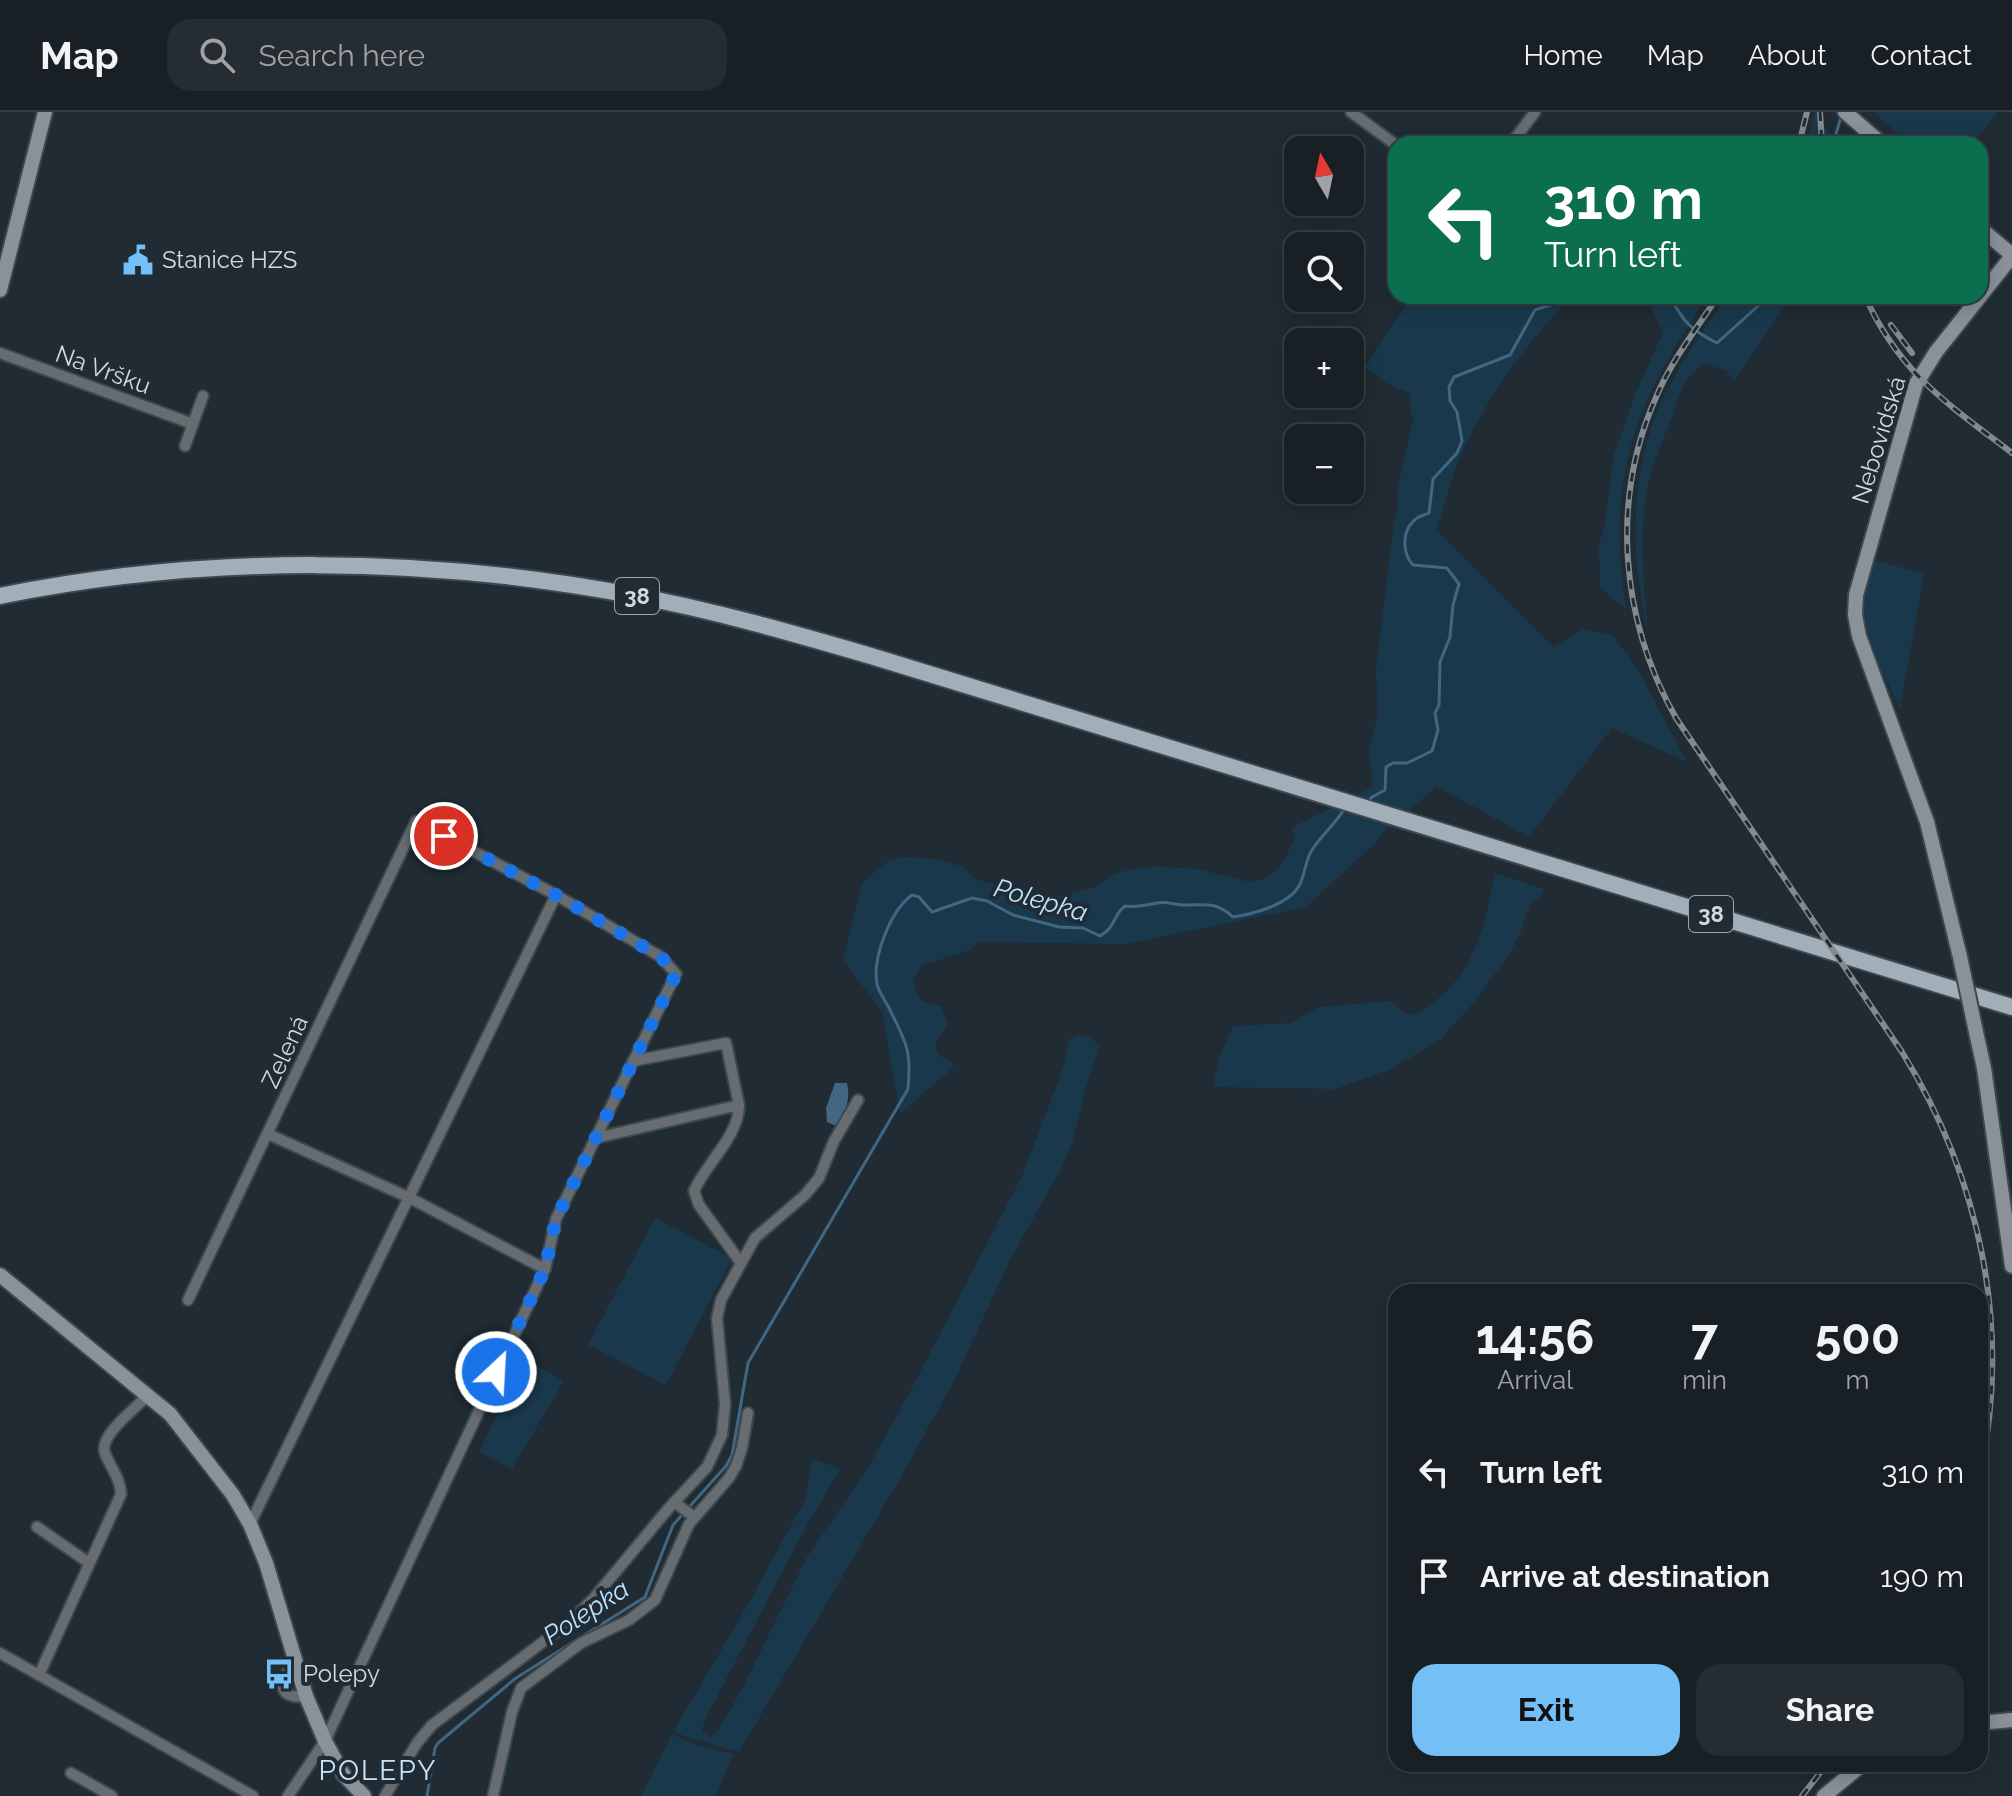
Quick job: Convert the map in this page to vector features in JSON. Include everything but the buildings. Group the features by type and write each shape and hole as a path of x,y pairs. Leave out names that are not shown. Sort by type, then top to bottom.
{"main road":[{"name":"38","path":"0,596 123,577 263,566 429,569 565,584 684,606 791,633 2012,1007"}],"street":[{"path":"0,290 4,252 45,112"},
{"path":"1351,112 1388,139"},
{"path":"1517,136 1535,112"},
{"path":"1849,115 1873,136"},
{"path":"1988,235 2012,256"},
{"name":"Nebovidská","path":"1988,286 2012,256"},
{"name":"Nebovidská","path":"1974,304 1936,352 1918,379 1911,397 1856,595 1855,615 1867,663 1927,822 1960,957 1984,1068 2012,1266"},
{"name":"Na Vršku","path":"0,353 193,424"},
{"path":"185,446 203,396"},
{"name":"Zelená","path":"188,1300 416,821 556,895"},
{"path":"250,1524 556,895 661,957 676,974 556,1219 545,1269 325,1741 288,1796"},
{"path":"633,1061 726,1043 739,1119 694,1191 699,1205 741,1263"},
{"path":"480,1796 493,1796 512,1712 521,1688 581,1643 629,1620 651,1604 658,1594 679,1544 685,1509 722,1435 725,1390 717,1318 721,1300 755,1238 805,1195 819,1178 834,1141 858,1100"},
{"path":"596,1138 739,1105"},
{"path":"268,1134 410,1198 545,1269"},
{"path":"0,1275 170,1414 233,1495 250,1524 266,1563 306,1696 325,1741 343,1774 364,1796"},
{"path":"39,1675 121,1494 120,1481 103,1450 105,1438 148,1395"},
{"path":"385,1796 417,1743 432,1725 567,1624 685,1509 729,1478 742,1448 748,1413"},
{"path":"37,1527 89,1563"},
{"path":"0,1653 253,1796"},
{"path":"1988,1722 2012,1720"},
{"path":"1824,1796 1853,1772"},
{"path":"71,1773 112,1796"}],"shaded area":[{"path":"1815,112 1816,112 1831,136 1809,136"},
{"path":"1873,112 1998,112 1979,136 1902,136"},
{"path":"1407,304 1565,304 1514,364 1489,402 1462,452 1436,530 1553,647 1584,629 1612,635 1636,666 1687,762 1612,728 1529,837 1436,786 1391,828 1387,827 1372,846 1306,907 1126,944 978,942 969,950 921,966 913,980 916,992 922,1001 941,1006 948,1023 935,1045 938,1054 953,1064 953,1068 900,1114 882,1012 843,960 862,883 885,863 903,857 933,859 961,866 976,879 995,885 1064,896 1097,886 1108,877 1124,871 1154,866 1197,869 1249,882 1272,874 1283,862 1295,838 1291,828 1373,787 1369,749 1378,714 1376,671 1398,509 1398,486 1414,416 1410,413 1411,394 1386,383 1365,367"},
{"path":"1650,304 1703,304 1661,372 1632,444 1620,519 1626,609 1600,588 1599,543 1604,529 1614,455 1636,392 1663,333"},
{"path":"1722,304 1787,304 1734,382 1727,371 1705,364 1687,379 1681,392 1652,469 1645,503 1643,550 1647,628 1637,569 1639,480 1653,422 1687,356"},
{"path":"1875,560 1924,574 1900,709 1867,627 1865,601"},
{"path":"1495,873 1544,889 1538,900 1531,901 1511,951 1478,998 1440,1040 1389,1070 1335,1089 1213,1087 1219,1058 1233,1026 1291,1023 1319,1007 1392,1001 1403,1012 1412,1015 1432,1004 1448,990 1472,956 1486,916"},
{"path":"1080,1035 1092,1037 1099,1048 1073,1140 1062,1167 1009,1262 954,1381 902,1475 739,1752 684,1736 674,1730 806,1498 812,1458 840,1469 802,1534 705,1720 702,1731 710,1737 717,1732 741,1691 807,1557 870,1464 1022,1176 1064,1066 1069,1039"},
{"path":"835,1083 847,1083 848,1095 836,1126 827,1122 826,1108"},
{"path":"655,1218 732,1258 666,1385 588,1345"},
{"path":"515,1354 564,1381 512,1469 479,1452 517,1373 510,1368"},
{"path":"672,1734 698,1746 733,1754 716,1796 641,1796"}],"waterway":[{"name":"Polepka","path":"1835,136 1841,117"},
{"name":"Polepka","path":"1368,802 1385,790 1386,767 1393,763 1407,763 1432,751 1438,730 1435,713 1439,705 1440,662 1450,637 1459,584 1447,568 1413,565 1405,541 1412,523 1429,513 1433,479 1457,453 1462,441 1449,387 1454,377 1510,355 1535,310 1553,304"},
{"name":"Polepka","path":"1674,304 1689,324 1717,343 1760,304"},
{"name":"Polepka","path":"427,1796 438,1743 516,1678 645,1597 673,1525 726,1466 732,1455 748,1363 908,1089 906,1045 879,990 876,973 885,935 904,902 912,895 919,897 932,912 972,898 987,901 1013,915 1059,927 1083,928 1100,936 1125,906 1164,902 1210,905 1221,908 1233,917 1241,916 1269,908 1294,893 1312,850 1347,810"}],"railway":[{"path":"1801,136 1807,112"},
{"path":"1820,112 1822,136"},
{"path":"1712,304 1685,344 1657,395 1632,475 1628,558 1633,600 1643,640 1657,680 1676,718 1902,1052 1929,1100 1952,1151 1969,1202 1986,1284"},
{"path":"1869,304 1893,346 1927,385 2012,453"},
{"path":"1891,325 1912,353"},
{"path":"1988,1296 1992,1364 1988,1425"},
{"path":"1802,1796 1821,1772"}],"place":[{"name":"Stanice HZS","path":"138,260"},
{"name":"Polepy","path":"279,1674"}],"district":[{"name":"POLEPY","path":"378,1770"}],"route":[{"path":"444,836 556,895 661,957 676,974 556,1219 545,1269 496,1372"}]}
